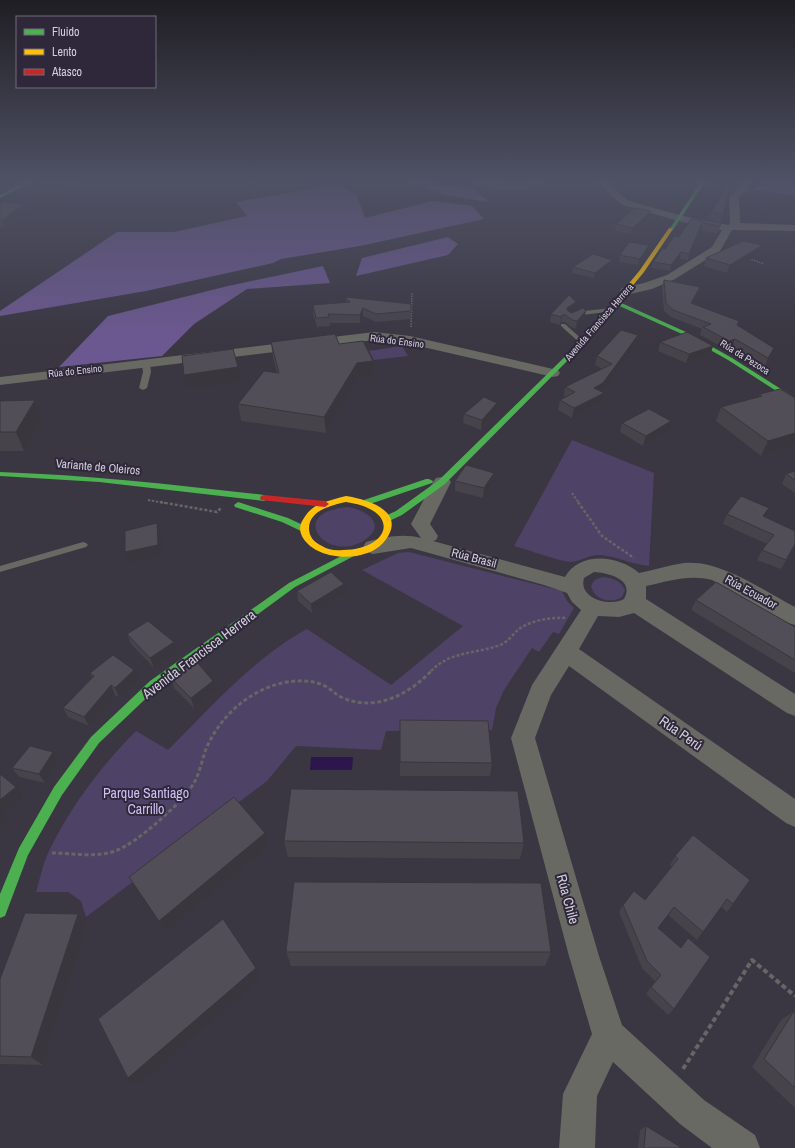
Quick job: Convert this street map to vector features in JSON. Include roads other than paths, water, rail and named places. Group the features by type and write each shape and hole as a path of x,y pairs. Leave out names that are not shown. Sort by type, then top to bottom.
{"street":[{"name":"Avenida Francisca Herrera","path":"387,522 411,503 442,482 461,465 583,343 626,292 667,234"},
{"path":"626,292 648,286 671,277 717,248 727,234"},
{"name":"Rúa da Pezoca","path":"614,306 684,333 730,359 795,401"},
{"name":"Rúa do Ensino","path":"0,381 374,336 410,340 553,373"},
{"name":"Avenida Francisca Herrera","path":"367,502 427,482 461,465"},
{"name":"Variante de Oleiros","path":"0,474 34,474 122,480 193,490 303,503 325,504"},
{"name":"Avenida Francisca Herrera","path":"429,536 420,524 442,482"},
{"name":"Variante de Oleiros","path":"193,490 285,520 304,529"},
{"path":"346,499 367,502 376,506 382,512 387,522 386,534 373,547 351,554 328,552 318,549 306,536 304,529 305,521 309,514 325,504 346,499"},
{"name":"Rúa Brasil","path":"387,522 404,533 429,536 557,569 579,597"},
{"name":"Rúa Brasil","path":"373,547 386,544 411,542 550,579 579,597"},
{"path":"307,554 311,543"},
{"name":"Avenida Francisca Herrera","path":"0,911 23,852 58,791 95,740 154,684 292,585 351,554"},
{"path":"632,586 621,609 603,610 579,597 583,568 592,565 612,567 632,586 795,706"},
{"name":"Avenida Francisca Herrera","path":"292,585 303,568"},
{"name":"Rúa Ecuador","path":"632,586 685,570 704,571 720,575 795,617"},
{"name":"Rúa Chile","path":"579,597 566,652 540,692 523,738 584,956 609,1035 692,1112 742,1148"},
{"name":"Rúa Perú","path":"566,652 795,814"},
{"path":"577,1148 580,1094 609,1035"}],"lane":[{"path":"570,317 575,313 614,306"},
{"path":"563,325 583,343"},
{"path":"143,388 147,372 146,364"},
{"path":"0,569 83,545"}],"park label":[{"name":"Parque Santiago Carrillo","path":"146,802"}]}
